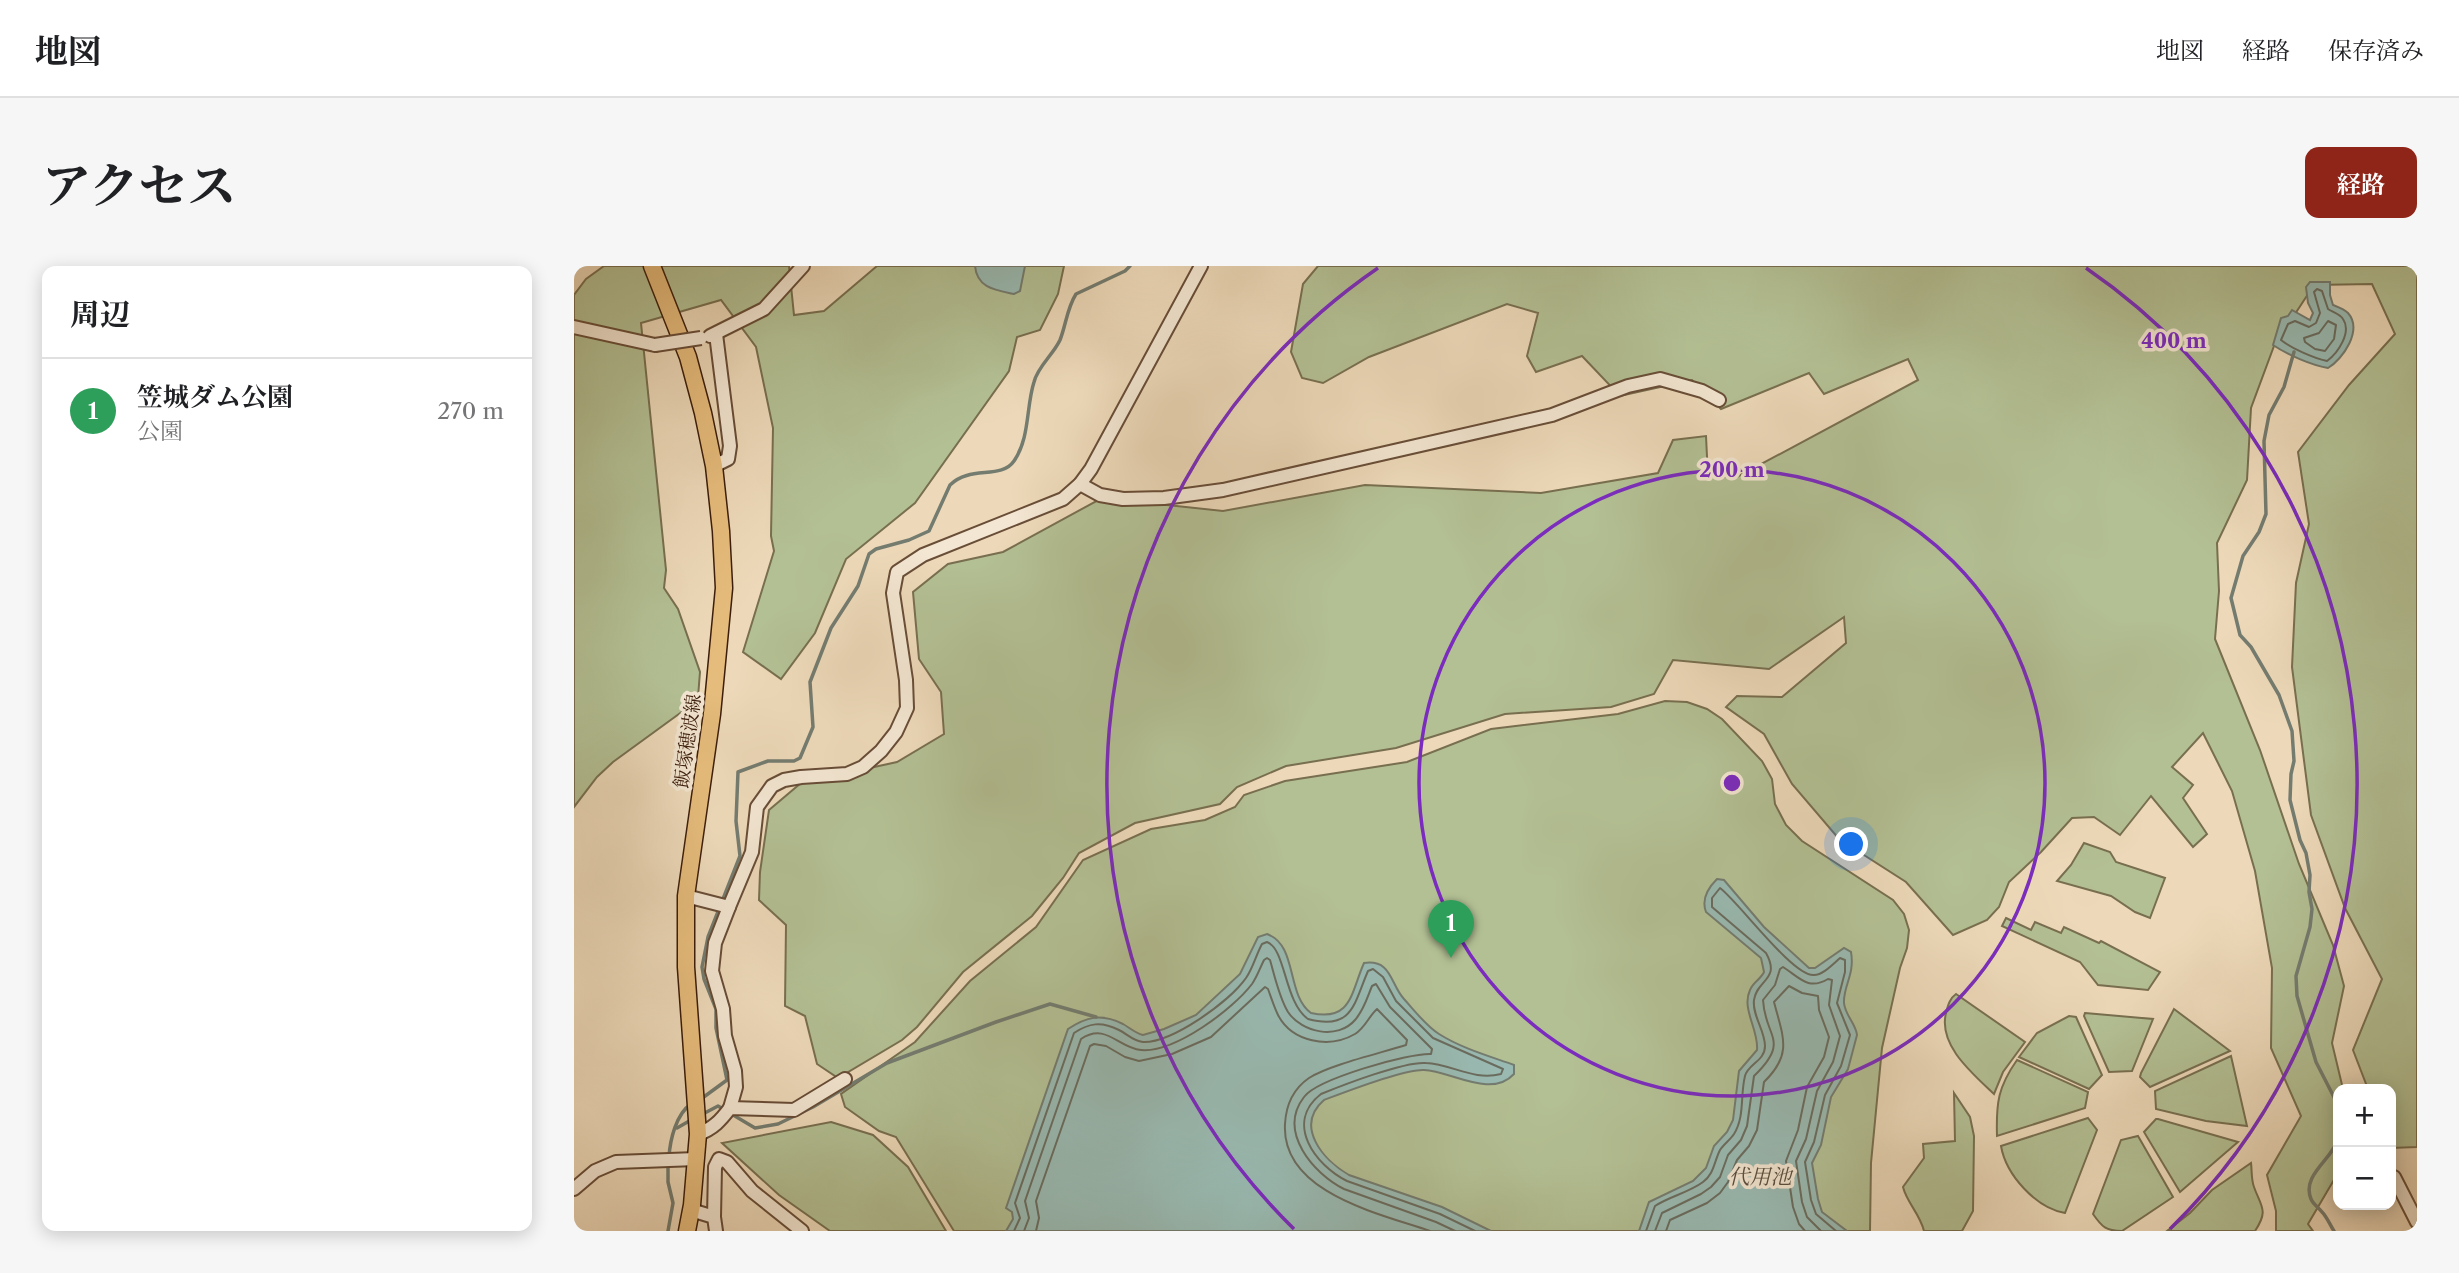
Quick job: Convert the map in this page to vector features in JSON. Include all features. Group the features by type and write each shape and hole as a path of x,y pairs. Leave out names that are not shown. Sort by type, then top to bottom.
{"main road":[{"name":"飯塚穂波線","path":"652,266 688,356 714,466 724,588 721,638 687,896 686,967 698,1134 687,1231"}],"street":[{"path":"574,327 655,345 701,338 716,334 764,309 803,266"},
{"path":"698,1134 718,1124 730,1108 736,1087 735,1071 725,1036 723,1009 712,971 715,943 752,852 757,807 772,786 784,780 847,774 863,767 881,751 896,732 907,708 906,680 893,593 897,572 923,555 1063,499 1080,484 1201,266"},
{"path":"714,466 728,459 730,446 716,334"},
{"path":"1080,484 1100,495 1123,499 1164,498 1223,490 1552,415 1628,386 1660,379 1702,391 1719,400"},
{"path":"687,896 729,907"},
{"path":"730,1108 794,1110 845,1079"},
{"path":"574,1189 595,1171 616,1162 696,1159"},
{"path":"716,1231 713,1217 715,1167 719,1159 727,1162 773,1210 802,1231"},
{"path":"2396,1181 2417,1222"},
{"path":"691,1210 713,1217"}],"green space":[{"path":"604,266 789,266 794,315 824,311 877,266 1064,266 1058,294 1040,330 1017,337 1009,371 915,503 846,559 815,633 781,679 743,652 774,551 771,536 773,428 756,347 721,300 641,323 666,570 664,588 678,609 700,672 698,697 613,762 597,777 574,807 574,295 586,279"},
{"path":"1318,266 2417,266 2417,1147 2396,1148 2396,1084 2366,1084 2353,1050 2382,979 2345,908 2311,815 2292,667 2296,583 2309,524 2298,452 2349,385 2395,334 2372,284 2314,285 2274,346 2251,408 2247,480 2217,543 2219,591 2215,639 2260,750 2299,864 2333,945 2344,986 2332,1043 2342,1084 2333,1084 2333,1182 2308,1224 2313,1231 2276,1231 2276,1211 2267,1175 2301,1116 2271,1048 2272,968 2255,871 2232,791 2203,733 2172,767 2193,785 2183,798 2207,834 2193,847 2151,796 2120,835 2094,817 2072,818 2009,882 1999,907 1987,920 1953,935 1906,882 1839,839 1792,784 1764,734 1726,707 1737,696 1782,697 1846,643 1844,617 1769,669 1673,660 1654,694 1611,707 1505,714 1396,748 1286,766 1237,787 1220,804 1135,823 1079,853 1063,878 1032,916 963,972 917,1027 902,1040 838,1078 817,1064 805,1016 785,1006 786,925 759,900 769,810 801,783 897,762 944,734 941,692 919,659 913,592 948,564 1003,552 1102,498 1223,511 1365,485 1541,493 1658,473 1673,440 1706,436 1708,477 1737,477 1918,380 1908,359 1824,394 1809,373 1721,409 1692,380 1620,396 1582,356 1536,372 1527,356 1538,313 1507,304 1369,357 1323,383 1302,378 1291,352 1303,284"},
{"path":"1665,701 1687,702 1707,709 1722,719 1762,761 1772,779 1775,804 1786,825 1802,841 1893,900 1904,914 1909,930 1907,948 1882,1048 1871,1163 1870,1231 954,1231 896,1137 879,1131 845,1107 841,1094 915,1042 970,981 1036,927 1083,860 1151,829 1205,820 1235,807 1244,795 1285,781 1407,762 1491,729 1618,714"},
{"path":"2084,843 2110,852 2116,862 2165,878 2150,918 2135,912 2111,896 2057,881 2071,865"},
{"path":"2006,918 2031,930 2035,922 2061,933 2064,927 2099,943 2101,941 2160,972 2148,990 2098,985 2080,962 2002,926"},
{"path":"1956,994 2025,1042 2003,1072 1994,1094 1959,1058 1947,1036 1946,1013"},
{"path":"2174,1009 2230,1051 2150,1087 2140,1077 2141,1073"},
{"path":"2085,1013 2153,1019 2132,1071 2109,1072"},
{"path":"2069,1016 2076,1017 2102,1075 2089,1089 2019,1057 2037,1033"},
{"path":"2231,1056 2247,1126 2206,1121 2156,1109 2155,1091"},
{"path":"2017,1060 2088,1092 2085,1108 1997,1136 2000,1096"},
{"path":"1954,1093 1970,1117 1974,1136 1973,1211 1962,1231 1924,1231 1903,1187 1924,1158 1923,1144 1955,1141"},
{"path":"2088,1118 2097,1130 2065,1213 2054,1210 2033,1197 2016,1179 2001,1146"},
{"path":"2156,1119 2238,1142 2180,1192 2144,1132"},
{"path":"831,1122 873,1135 908,1167 946,1231 830,1231 779,1195 722,1143"},
{"path":"2138,1136 2173,1197 2122,1231 2108,1229 2093,1214 2121,1140"},
{"path":"2251,1163 2253,1184 2263,1213 2255,1231 2167,1231 2190,1213 2212,1190"}],"water":[{"path":"975,266 1025,266 1020,291 1014,294 988,287 979,279"},
{"path":"2310,282 2330,282 2333,305 2341,308 2352,320 2349,344 2340,358 2328,368 2314,365 2273,345 2281,318 2288,316 2292,310 2310,320 2313,313 2308,303 2306,287"},
{"name":"代用池","path":"1717,879 1724,880 1764,927 1809,968 1815,968 1844,948 1851,952 1844,1003 1857,1035 1848,1069 1831,1097 1821,1145 1812,1163 1822,1212 1847,1231 1639,1231 1649,1202 1693,1181 1706,1168 1714,1146 1727,1132 1733,1120 1739,1071 1757,1050 1748,997 1751,987 1764,972 1761,958 1706,912 1706,894"},
{"path":"1267,934 1283,948 1298,995 1311,1013 1325,1015 1342,1009 1352,994 1364,963 1373,963 1385,969 1399,993 1434,1031 1466,1048 1514,1065 1514,1074 1505,1081 1494,1084 1470,1082 1435,1071 1403,1073 1324,1100 1315,1110 1312,1121 1315,1142 1339,1169 1349,1175 1442,1207 1491,1231 1006,1231 1013,1219 1012,1212 1006,1208 1068,1029 1088,1019 1108,1018 1143,1035 1196,1015 1240,974 1258,937"}],"waterway":[{"path":"701,1099 727,1080 716,1028 716,1009 702,967 708,937 740,856 736,821 738,772 768,761 794,761 800,758 813,727 810,682 831,628 858,586 869,554 876,549 929,531 950,485 958,479 1001,470 1014,461 1023,442 1036,376 1060,340 1076,294 1125,271 1130,266"},
{"path":"2294,352 2284,387 2269,415 2264,441 2266,514 2259,532 2243,556 2231,598 2240,635 2251,647 2279,695 2292,731 2294,761 2290,800 2306,853 2312,909 2310,927 2296,976 2297,996 2316,1062 2333,1095"},
{"path":"701,1115 718,1106 755,1128 778,1124 813,1107 887,1063 996,1022 1050,1004 1096,1017"},
{"path":"669,1157 672,1135 681,1114 691,1104"},
{"path":"677,1128 691,1120"},
{"path":"2334,1147 2314,1175 2309,1190 2312,1201 2334,1231"},
{"path":"668,1164 668,1182 673,1203 668,1231"}],"place":[{"name":"笠城ダム公園","path":"1451,958"}]}
